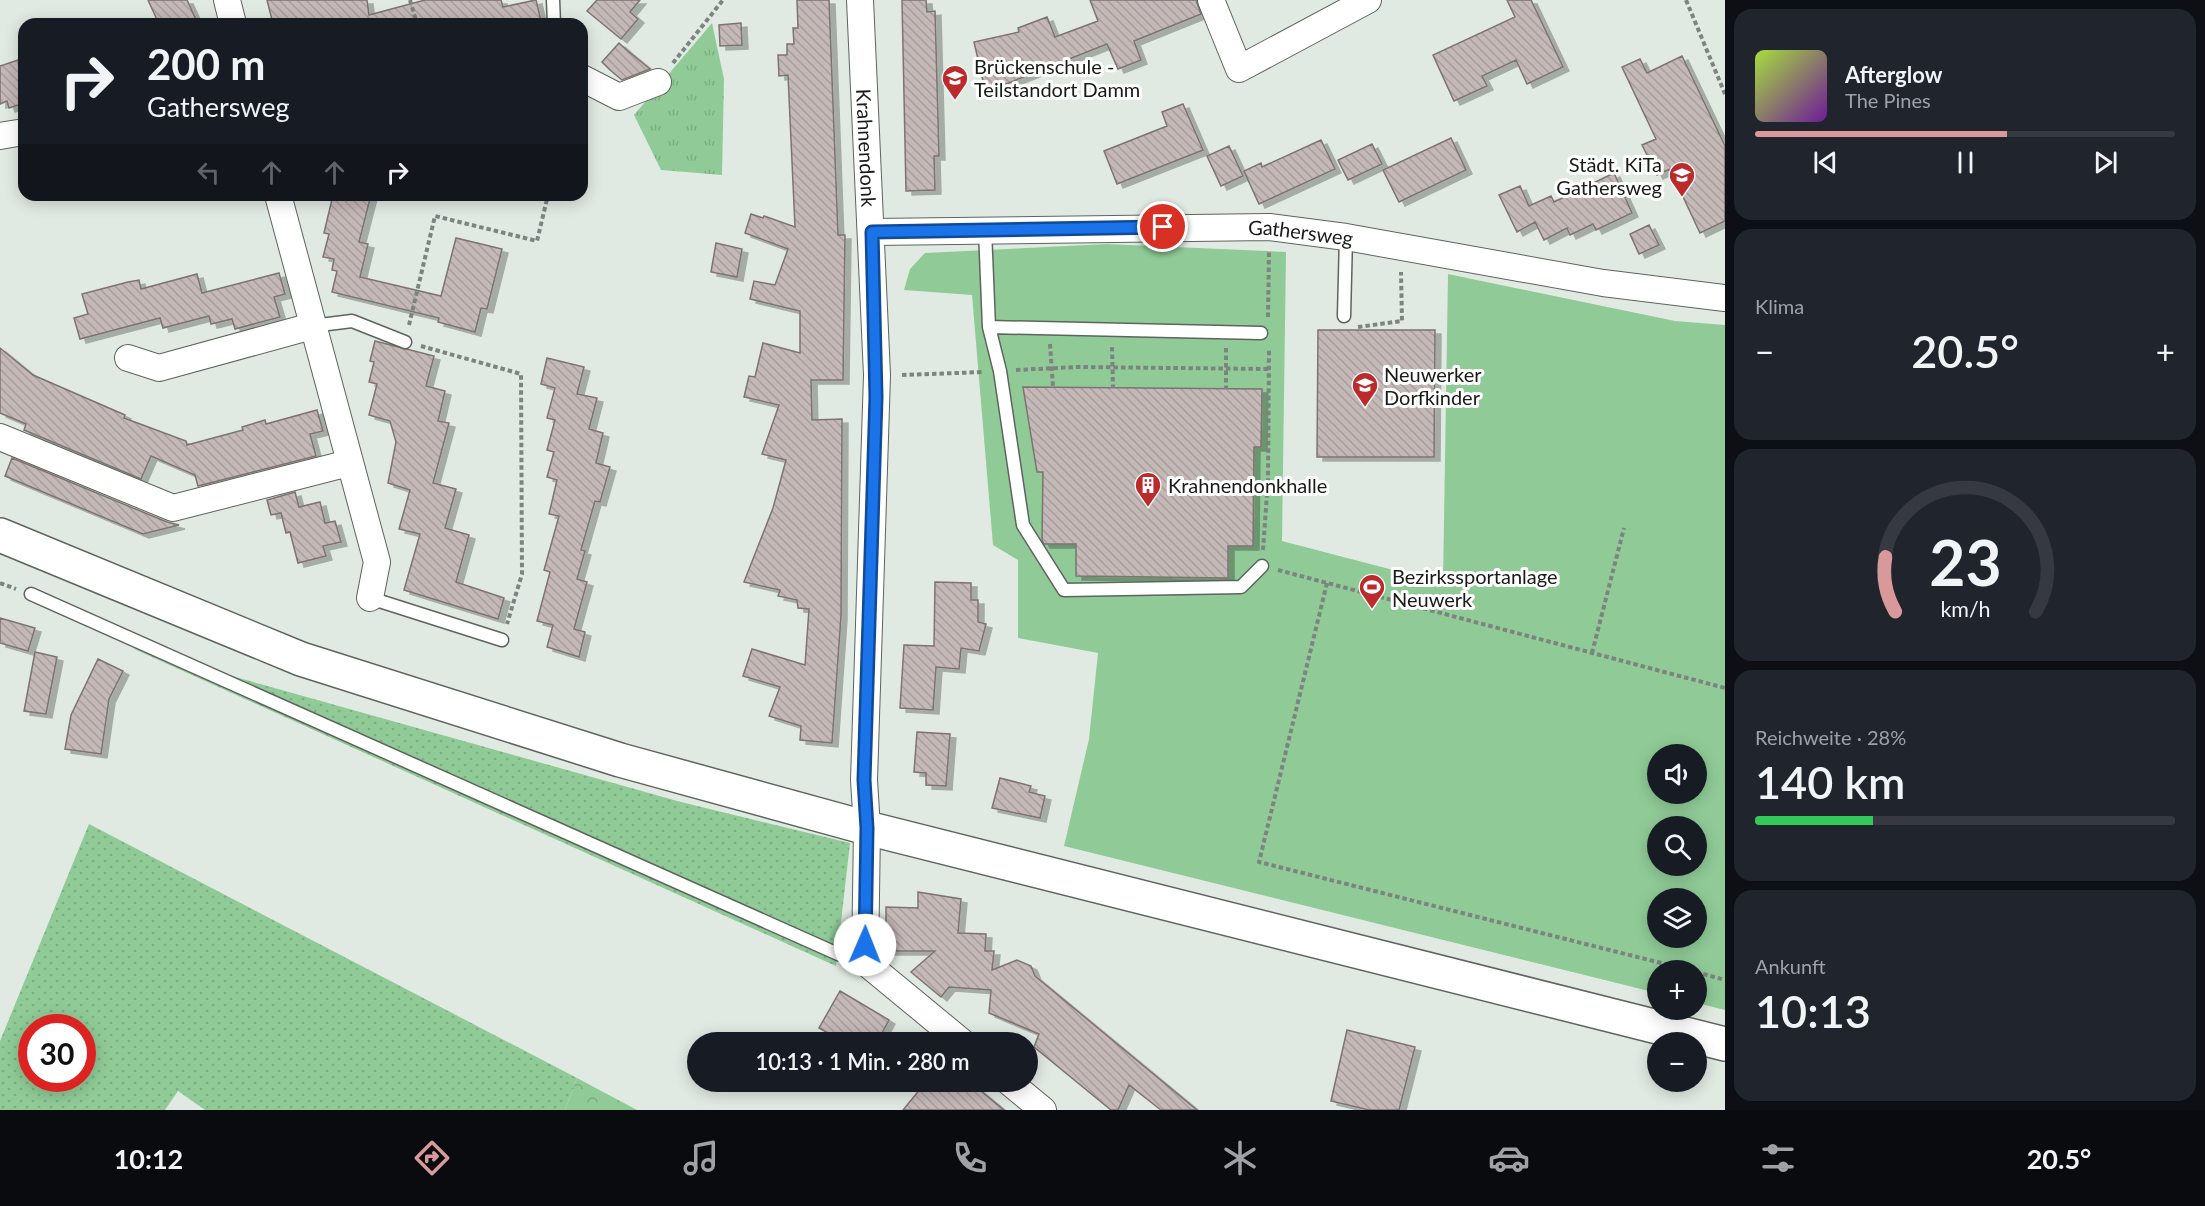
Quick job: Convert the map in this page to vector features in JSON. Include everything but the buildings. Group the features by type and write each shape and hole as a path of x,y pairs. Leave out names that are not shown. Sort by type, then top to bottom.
{"main road":[{"path":"8,544 301,659 620,760 867,828 1725,1044"}],"street":[{"path":"227,0 232,18"},
{"name":"Krahnendonk","path":"860,0 877,375 864,780 867,828 865,962"},
{"path":"1211,0 1239,69 1368,0"},
{"path":"588,81 619,97 658,82"},
{"path":"0,136 18,133"},
{"path":"280,201 377,562 370,598"},
{"name":"Gathersweg","path":"872,232 1269,227 1394,245 1603,283 1725,298"},
{"path":"128,358 159,368 312,326"},
{"path":"0,436 173,508 349,463"},
{"path":"865,962 950,1032"},
{"path":"1021,1092 1043,1110"}],"lane":[{"path":"553,0 554,18"},
{"path":"985,230 988,327 1000,371 1023,525 1064,590 1241,587 1262,566"},
{"path":"1344,316 1346,237"},
{"path":"312,326 352,321 405,342"},
{"path":"988,327 1261,333"},
{"path":"31,594 670,880 838,954 865,962"},
{"path":"370,598 502,640"}],"path":[{"path":"410,0 415,18"},
{"path":"658,82 723,0"},
{"path":"1686,0 1725,94"},
{"path":"502,640 522,574 521,374 405,342 435,216 537,241 547,201"},
{"path":"1268,322 1269,227"},
{"path":"1344,316 1345,327 1371,327 1402,321 1403,280 1394,245"},
{"path":"1048,328 1053,387"},
{"path":"1111,330 1113,388"},
{"path":"1226,333 1226,389"},
{"path":"1269,346 1268,480 1262,566 1725,688"},
{"path":"877,375 1112,368 1270,369"},
{"path":"1592,653 1624,528"},
{"path":"1328,583 1259,862 1649,960"},
{"path":"1707,975 1725,980"}],"green space":[{"path":"712,23 724,79 722,175 661,170 634,115"},
{"name":"Bezirkssportanlage Neuwerk","path":"1107,244 1286,252 1282,541 1443,583 1448,274 1675,321 1725,325 1725,1010 1707,1006 1707,960 1647,960 1647,991 1064,846 1089,739 1098,653 1018,638 1018,560 993,545 972,295 904,290 910,269 925,253"},
{"path":"132,648 681,802 850,843 836,966"},
{"path":"89,824 577,1078 565,1110 205,1110 178,1091 165,1110 0,1110 0,1041"},
{"path":"577,1078 637,1110 565,1110"}],"place":[{"name":"Brückenschule - Teilstandort Damm","path":"955,101"},
{"name":"Städt. KiTa Gathersweg","path":"1682,198"},
{"name":"Neuwerker Dorfkinder","path":"1365,408"},
{"name":"Krahnendonkhalle","path":"1148,508"},
{"name":"Bezirkssportanlage Neuwerk","path":"1372,610"}],"route":[{"path":"865,945 867,828 864,780 870,660 877,375 872,232 1163,227"}]}
